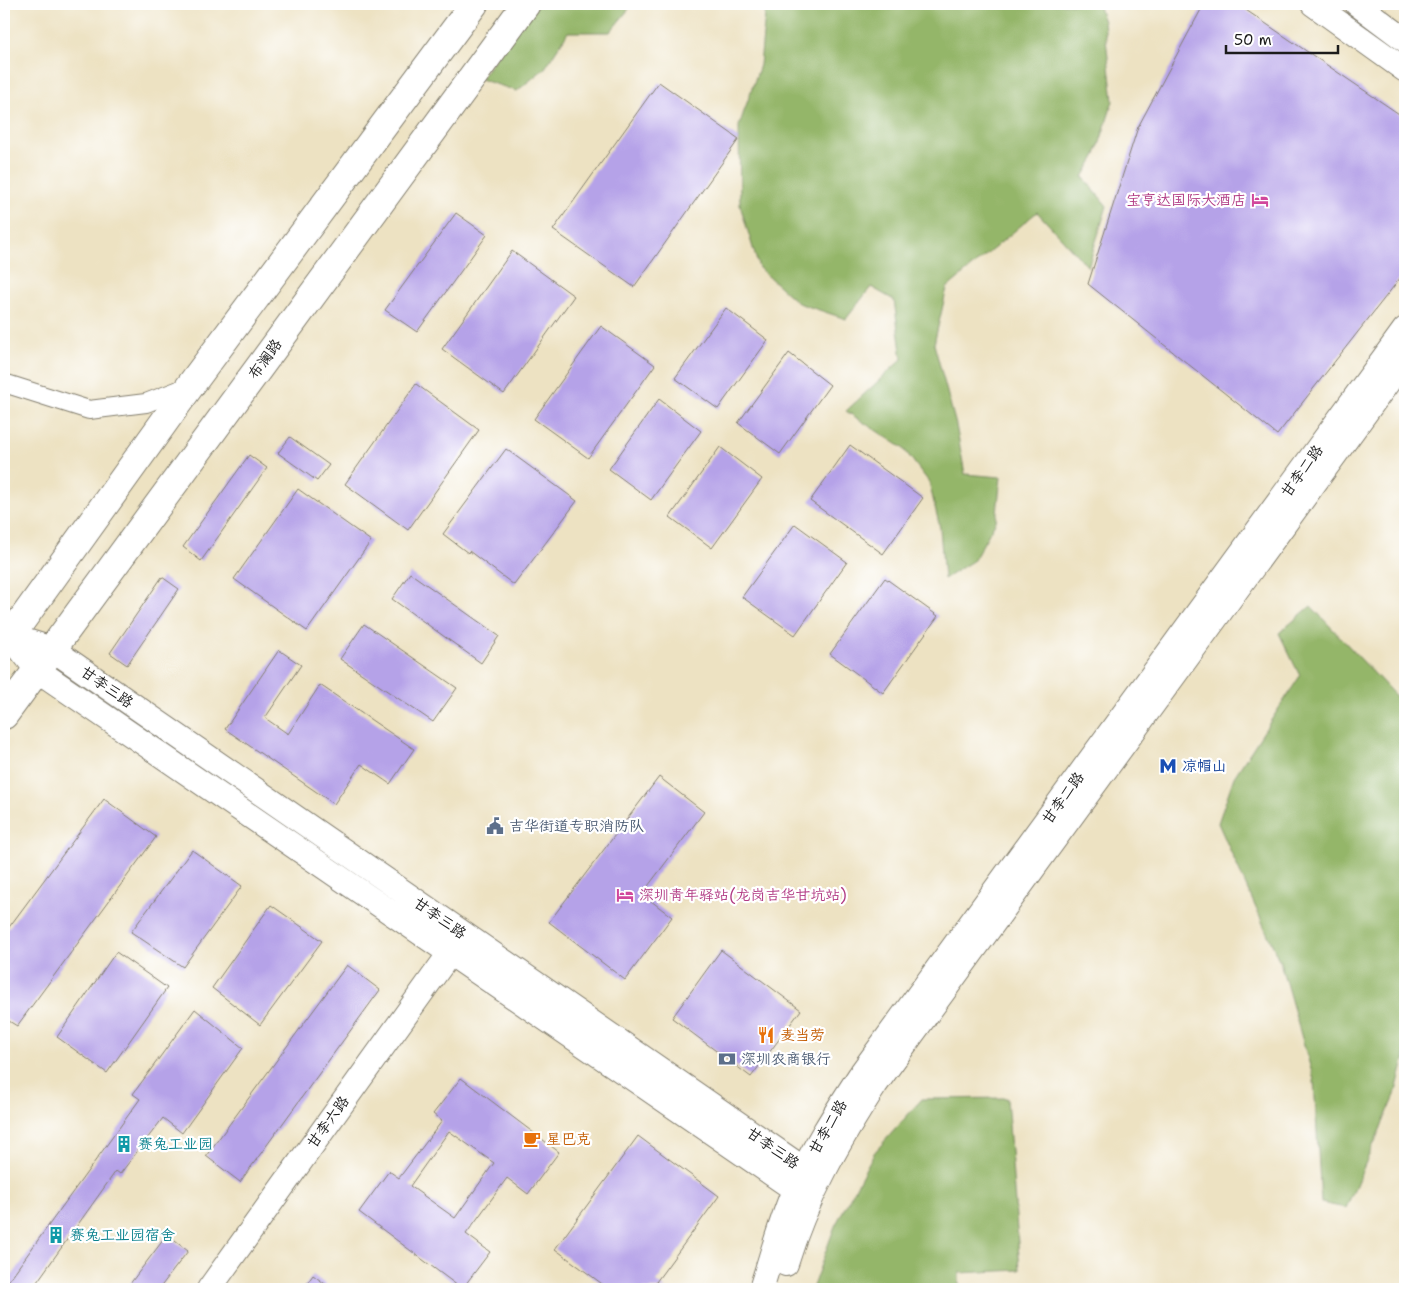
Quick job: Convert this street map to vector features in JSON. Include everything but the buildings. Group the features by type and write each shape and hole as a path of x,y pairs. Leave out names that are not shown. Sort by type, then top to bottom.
{"main road":[{"path":"7,640 190,386 474,4"},
{"name":"布澜路","path":"4,715 526,4"},
{"path":"1312,4 1405,70"},
{"path":"1357,4 1405,40"},
{"name":"甘李二路","path":"762,1289 779,1229 804,1182 830,1121 862,1072 1405,329"},
{"name":"甘李二路","path":"779,1289 795,1235 804,1182 845,1131 876,1084 1405,359"},
{"name":"甘李三路","path":"7,640 44,660 804,1182"},
{"name":"甘李六路","path":"209,1289 448,956"}],"street":[{"path":"4,383 89,410 146,403 190,386"}],"green space":[{"path":"535,4 633,4 610,32 568,32 545,68 517,91 480,79"},
{"path":"766,4 1098,4 1104,22 1113,101 1096,155 1083,177 1107,206 1088,267 1037,212 947,288 934,344 956,425 965,474 1001,477 996,521 974,560 944,579 940,528 929,482 903,448 846,411 902,359 894,300 871,287 846,319 798,303 759,268 740,205 739,126 760,65"},
{"path":"1311,606 1405,706 1405,1057 1395,1095 1346,1208 1321,1203 1314,1080 1280,962 1218,823 1234,777 1300,676 1279,633"},
{"path":"1007,1098 1020,1270 959,1273 959,1289 812,1289 835,1226 874,1153 922,1099"}],"place":[{"name":"宝亨达国际大酒店","path":"1260,200"},
{"name":"凉帽山","path":"1168,766"},
{"name":"吉华街道专职消防队","path":"495,826"},
{"name":"深圳青年驿站(龙岗吉华甘坑站)","path":"625,895"},
{"name":"麦当劳","path":"766,1035"},
{"name":"深圳农商银行","path":"727,1059"},
{"name":"星巴克","path":"532,1139"},
{"name":"赛兔工业园","path":"124,1144"},
{"name":"赛兔工业园宿舍","path":"56,1235"}]}
